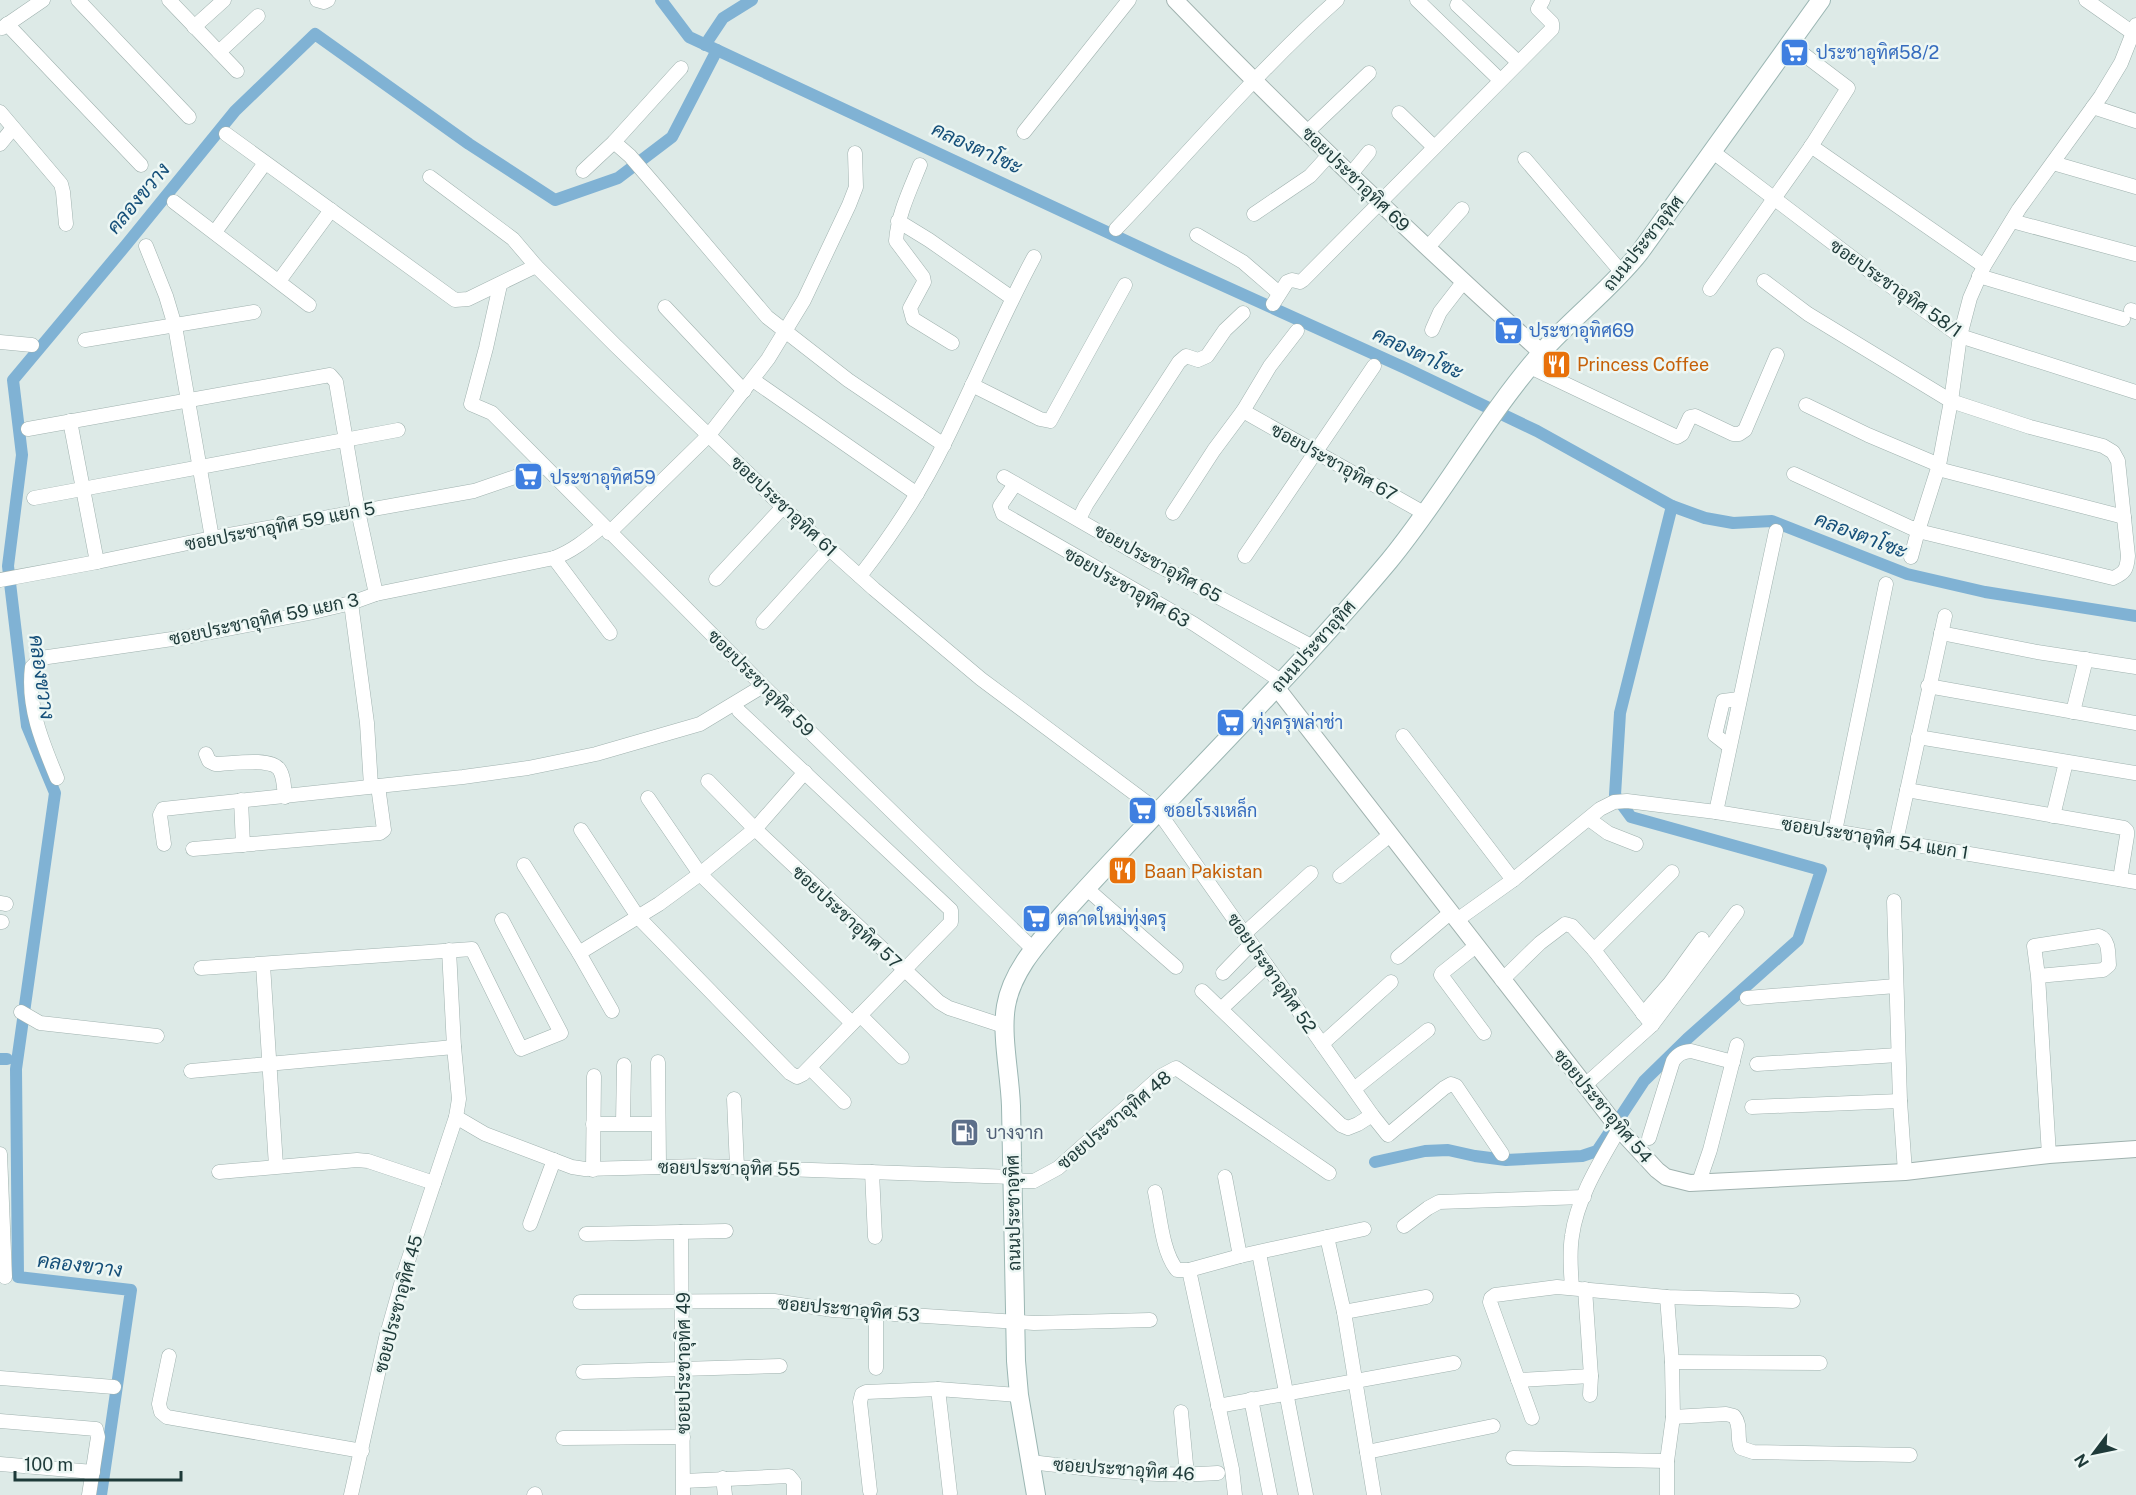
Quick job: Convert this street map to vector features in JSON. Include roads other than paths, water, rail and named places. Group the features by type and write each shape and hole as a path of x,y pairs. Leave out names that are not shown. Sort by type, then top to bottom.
{"main road":[{"name":"ถนนประชาอุทิศ","path":"1036,1495 1019,1395 1010,1097 1004,1026 1006,1006 1018,973 1033,949 1086,888 1313,647 1389,560 1484,427 1542,352 1623,274 1821,0"}],"street":[{"path":"43,0 4,26 141,165"},
{"path":"78,0 189,117"},
{"path":"169,0 237,71"},
{"path":"194,27 224,0"},
{"path":"317,0 324,2 328,0"},
{"path":"1023,132 1129,0"},
{"name":"ซอยประชาอุทิศ 69","path":"1175,0 1255,82 1380,203 1542,352"},
{"path":"1116,229 1255,82 1337,0"},
{"path":"1417,0 1500,80"},
{"path":"1197,235 1242,262 1276,298 1289,281 1303,280 1553,26 1538,9 1543,0"},
{"path":"1911,558 1938,467 1951,401 1960,336 1970,298 1982,271 2012,221 2093,107 2121,63 2131,54 2135,29 2086,0"},
{"path":"1457,5 1518,62"},
{"path":"219,52 258,16"},
{"path":"1710,289 1812,146 1848,88 1790,44"},
{"path":"584,171 614,142 681,68"},
{"path":"1307,132 1369,73"},
{"path":"2093,107 2136,121"},
{"path":"0,112 61,184 66,224"},
{"path":"1399,113 1434,147"},
{"path":"0,144 14,128"},
{"path":"226,134 455,300 468,299 536,266"},
{"path":"614,142 630,156 767,317 848,380 944,445"},
{"path":"1812,146 1982,271 2130,314"},
{"path":"1351,174 1369,152"},
{"name":"ซอยประชาอุทิศ 58/1","path":"1713,152 1960,336 2136,392"},
{"name":"ซอยประชาอุทิศ 59 แยก 3","path":"57,778 37,728 31,692 32,667 41,658 186,637 351,603 376,594 554,558 567,553 606,529 709,435 753,380 785,332 804,300 856,187 855,153"},
{"path":"1254,214 1310,176 1330,154"},
{"path":"1525,159 1623,274"},
{"path":"215,232 265,163"},
{"path":"2053,163 2136,187"},
{"path":"920,165 898,221 896,241 920,271 924,282 912,303 910,313 913,319 952,343"},
{"name":"ซอยประชาอุทิศ 61","path":"430,177 513,239 536,266 783,507 860,576 981,679 1158,811"},
{"path":"174,202 309,305"},
{"path":"1428,248 1462,209"},
{"path":"279,281 331,210"},
{"path":"898,221 1012,298"},
{"path":"2012,221 2135,254"},
{"path":"146,246 166,296 175,327 212,538"},
{"path":"860,576 876,556 916,494 944,445 1012,298 1034,258"},
{"path":"1432,330 1443,306 1464,281"},
{"path":"1764,281 1808,314 1951,401 2030,427 2103,446 2113,452 2118,461 2127,567 2123,574 2113,578 1918,531 1794,474"},
{"name":"ซอยประชาอุทิศ 59","path":"500,285 469,411 492,412 763,686 1033,949"},
{"path":"972,384 1050,422 1125,285"},
{"path":"664,307 744,391"},
{"path":"85,340 175,327 254,312"},
{"path":"1079,519 1179,362 1186,356 1203,359 1225,330 1244,313"},
{"path":"1173,513 1214,450 1243,411 1270,366 1297,331"},
{"path":"0,342 32,345"},
{"path":"1530,367 1677,437 1682,434 1690,417 1695,416 1733,434 1739,434 1745,430 1777,355"},
{"path":"1245,556 1374,366"},
{"path":"28,429 330,375 336,381 358,511 376,594"},
{"path":"753,380 916,494"},
{"path":"1806,405 1938,467 2124,517"},
{"name":"ซอยประชาอุทิศ 67","path":"1243,411 1318,451 1424,513"},
{"path":"70,422 97,562"},
{"path":"34,498 398,430"},
{"name":"ซอยประชาอุทิศ 59 แยก 5","path":"7,579 212,538 474,491 544,467"},
{"name":"ซอยประชาอุทิศ 65","path":"1010,480 1148,560 1313,647"},
{"name":"ซอยประชาอุทิศ 63","path":"1010,480 1000,506 1003,514 1194,624 1278,684"},
{"path":"716,579 783,507"},
{"path":"1716,812 1729,746 1718,738 1715,730 1723,701 1738,699 1776,531"},
{"path":"763,622 829,549"},
{"path":"554,558 610,633"},
{"path":"1835,831 1886,584"},
{"path":"193,849 380,833 384,830 375,786 351,603"},
{"path":"1896,841 1945,616"},
{"path":"1941,633 2136,667"},
{"path":"2073,712 2086,659"},
{"name":"ซอยประชาอุทิศ 54","path":"1278,684 1390,836 1584,1086 1619,1129 1666,1177 1676,1181 1699,1182 1905,1172 2049,1155 2136,1148"},
{"path":"164,844 160,815 163,809 528,768 596,754 700,724 763,686"},
{"path":"1928,686 2136,723"},
{"path":"581,830 638,917 790,1073 797,1077 803,1074 951,922 951,910 739,711"},
{"path":"1403,736 1513,880"},
{"path":"1918,737 2135,773"},
{"path":"206,754 209,762 215,764 267,762 276,765 281,771 285,797"},
{"path":"2053,816 2066,762"},
{"path":"579,953 660,904 700,874 755,829 805,772"},
{"name":"ซอยประชาอุทิศ 57","path":"708,781 755,829 944,1006 1004,1026"},
{"path":"1907,790 2124,828 2127,831 2120,879"},
{"path":"648,798 700,874 856,1019 902,1057"},
{"path":"241,800 243,845"},
{"name":"ซอยประชาอุทิศ 54 แยก 1","path":"1589,819 1620,801 1716,812 2136,882"},
{"name":"ซอยประชาอุทิศ 52","path":"1158,811 1388,1135 1451,1084 1456,1086 1502,1154"},
{"path":"1398,957 1453,916 1513,880 1589,819 1608,833 1636,844"},
{"path":"1340,876 1390,836"},
{"path":"524,865 612,1011"},
{"path":"1594,950 1672,872"},
{"path":"1223,973 1248,939 1311,873"},
{"path":"1086,888 1176,967"},
{"path":"1894,901 1898,1055 1905,1172"},
{"path":"1584,1086 1648,1019 1737,912"},
{"path":"201,968 472,949 521,1049 561,1033 502,920"},
{"path":"1502,980 1540,943 1565,924 1572,926 1594,950 1648,1019"},
{"path":"2038,976 2103,970 2109,965 2106,942 2103,937 2099,936 2034,946 2038,976 2049,1155"},
{"path":"1648,1019 1670,983 1702,939"},
{"path":"1476,945 1441,975 1484,1033"},
{"name":"ซอยประชาอุทิศ 45","path":"351,1495 405,1270 456,1117 459,1099 449,950"},
{"path":"263,964 276,1166"},
{"path":"1221,1009 1267,966"},
{"path":"1322,1044 1391,982"},
{"path":"1747,998 1896,986"},
{"path":"1202,991 1341,1125 1348,1128 1353,1127 1372,1115"},
{"path":"24,1013 40,1023 157,1036"},
{"path":"1354,1089 1428,1030"},
{"path":"1699,1182 1710,1150 1737,1045"},
{"path":"191,1071 454,1047"},
{"path":"1649,1137 1672,1061 1676,1057 1690,1051 1733,1062"},
{"path":"1757,1064 1898,1055"},
{"path":"658,1062 659,1166"},
{"path":"623,1123 624,1065"},
{"path":"810,1068 844,1102"},
{"name":"ซอยประชาอุทิศ 48","path":"1013,1177 1034,1181 1058,1168 1161,1076 1174,1068 1329,1173"},
{"path":"593,1170 594,1076"},
{"path":"734,1099 737,1167"},
{"path":"1752,1107 1900,1101"},
{"name":"ซอยประชาอุทิศ 55","path":"456,1117 485,1134 572,1167 593,1170 659,1166 737,1167 1013,1177"},
{"path":"592,1124 658,1124"},
{"path":"1590,1395 1591,1376 1578,1289 1570,1255 1572,1234 1593,1176 1619,1129"},
{"path":"0,1154 5,1277"},
{"path":"530,1224 554,1160"},
{"path":"219,1172 368,1161 434,1183"},
{"path":"872,1172 875,1237"},
{"path":"1225,1177 1240,1256"},
{"path":"1155,1192 1170,1263 1177,1270 1189,1270 1240,1256 1364,1230"},
{"path":"1404,1226 1439,1202 1584,1197"},
{"path":"586,1234 726,1231"},
{"name":"ซอยประชาอุทิศ 49","path":"681,1232 684,1495"},
{"path":"1328,1237 1344,1312 1374,1495"},
{"path":"1259,1253 1306,1495"},
{"path":"1189,1270 1232,1469 1235,1495"},
{"path":"1532,1418 1490,1302 1491,1298 1501,1293 1557,1287 1667,1298 1793,1300"},
{"path":"1344,1312 1426,1297"},
{"path":"1667,1298 1673,1417 1667,1461 1667,1495"},
{"name":"ซอยประชาอุทิศ 53","path":"580,1302 774,1301 876,1313 1047,1323 1150,1320"},
{"path":"876,1313 876,1368"},
{"path":"169,1356 159,1404 161,1412 167,1417 362,1450"},
{"path":"1672,1362 1820,1363"},
{"path":"1218,1406 1454,1363"},
{"path":"583,1372 780,1366"},
{"path":"1518,1380 1591,1376"},
{"path":"0,1378 114,1387"},
{"path":"938,1389 950,1493"},
{"path":"870,1491 860,1401 862,1394 938,1389 1019,1395"},
{"path":"1251,1399 1270,1495"},
{"path":"1181,1412 1187,1475"},
{"path":"1673,1417 1726,1414 1734,1416 1739,1423 1741,1448 1753,1452 1910,1455"},
{"path":"0,1421 96,1429 98,1434 89,1495"},
{"path":"1367,1452 1493,1426"},
{"path":"563,1438 683,1437"},
{"path":"1513,1458 1667,1461"},
{"name":"ซอยประชาอุทิศ 46","path":"1029,1462 1146,1474 1218,1473"},
{"path":"0,1464 93,1472"},
{"path":"684,1481 789,1476 794,1482 794,1495"},
{"path":"723,1478 724,1495"}],"waterway":[{"name":"คลองตาโซะ","path":"661,0 689,37 1169,261 1405,368 1537,431 1672,506 1705,518 1733,523 1772,521 1907,574 1985,592 2136,616"},
{"path":"705,45 723,18 752,0"},
{"name":"คลองขวาง","path":"101,1495 131,1290 18,1277 16,1069 55,793 27,726 8,566 22,455 13,380 235,111 315,34 469,144 555,200 618,178 672,137 717,50"},
{"path":"1621,1116 1644,1081 1687,1039 1798,940 1821,870 1631,817 1615,795 1620,713 1672,506"},
{"path":"0,1059 7,1059"},
{"path":"1375,1162 1425,1151 1448,1150 1506,1160 1582,1156 1597,1151 1609,1133"}],"place":[{"name":"ประชาอุทิศ58/2","path":"1795,52"},
{"name":"ประชาอุทิศ69","path":"1508,330"},
{"name":"Princess Coffee","path":"1556,364"},
{"name":"ประชาอุทิศ59","path":"529,477"},
{"name":"ทุ่งครุพล่าช่า","path":"1231,722"},
{"name":"ซอยโรงเหล็ก","path":"1143,810"},
{"name":"Baan Pakistan","path":"1123,871"},
{"name":"ตลาดใหม่ทุ่งครุ","path":"1036,918"},
{"name":"บางจาก","path":"965,1132"}]}
